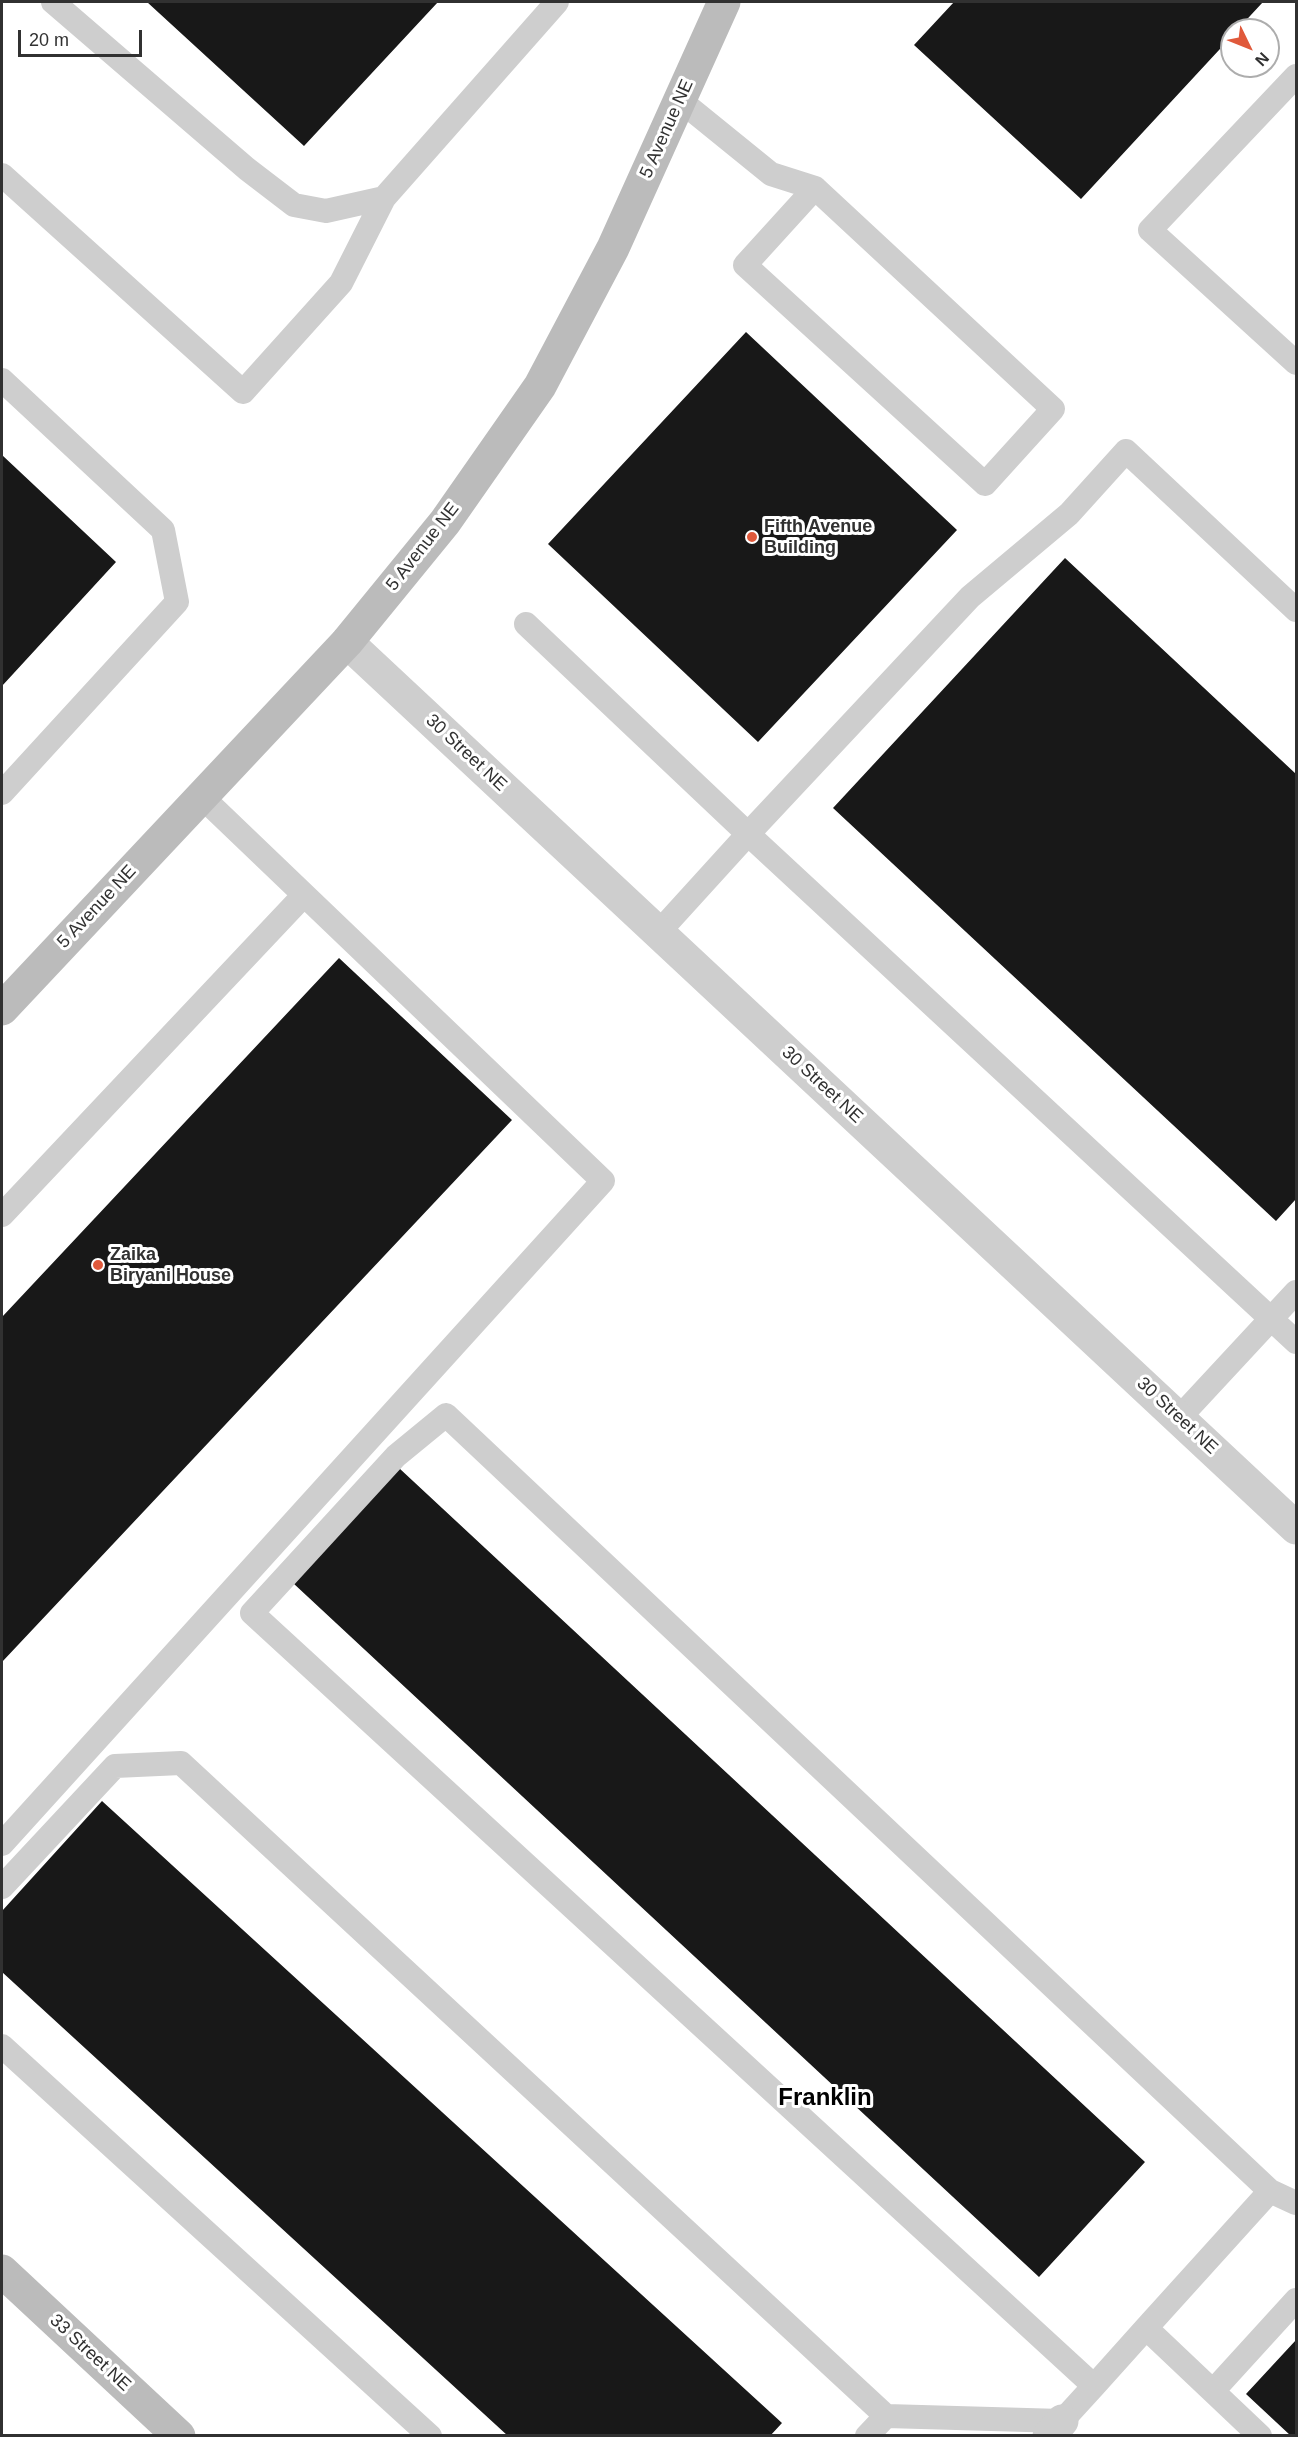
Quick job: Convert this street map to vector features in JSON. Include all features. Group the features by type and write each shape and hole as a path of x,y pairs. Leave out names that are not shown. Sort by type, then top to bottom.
{"street":[{"name":"5 Avenue NE","path":"2,1009 347,642 445,522 540,386 613,248 724,2"},
{"name":"30 Street NE","path":"347,642 1296,1528"},
{"name":"33 Street NE","path":"2,2271 179,2436"}],"lane":[{"path":"53,2 247,169 294,205 326,211 384,198"},
{"path":"2,175 243,392 341,283 384,198 557,2"},
{"path":"1296,76 1150,230 1296,363"},
{"path":"681,101 771,174 815,188 1053,409 985,484 746,265 815,188"},
{"path":"2,380 163,530 177,602 2,793"},
{"path":"658,933 970,597 1070,514 1126,452 1296,610"},
{"path":"526,624 748,834 1296,1342"},
{"path":"2,1844 603,1181 201,796"},
{"path":"2,1215 304,895"},
{"path":"1179,1418 1296,1292"},
{"path":"1094,2386 252,1613 396,1456 446,1415 1270,2191 1296,2203"},
{"path":"2,1887 115,1766 181,1763 886,2416 1055,2428 1270,2191"},
{"path":"2,2046 430,2436"},
{"path":"1213,2391 1296,2300"},
{"path":"1146,2328 1260,2436"},
{"path":"867,2436 886,2416"}],"building":[{"path":"147,2 438,2 304,146"},
{"path":"954,2 1263,2 1248,18 1220,18 1220,49 1081,199 914,45"},
{"name":"Fifth Avenue Building","path":"746,332 957,530 758,742 548,544"},
{"path":"2,455 116,562 2,686"},
{"path":"1065,558 1296,774 1296,1199 1276,1221 833,808"},
{"path":"339,958 512,1120 2,1662 2,1317"},
{"path":"399,1468 1145,2162 1039,2277 293,1583"},
{"path":"102,1801 782,2423 770,2436 508,2436 2,1972 2,1911"},
{"path":"1296,2340 1296,2436 1291,2436 1246,2394"}],"place":[{"name":"Fifth Avenue Building","path":"752,537"},
{"name":"Zaika Biryani House","path":"98,1265"}],"district":[{"name":"Franklin","path":"825,2098"}]}
